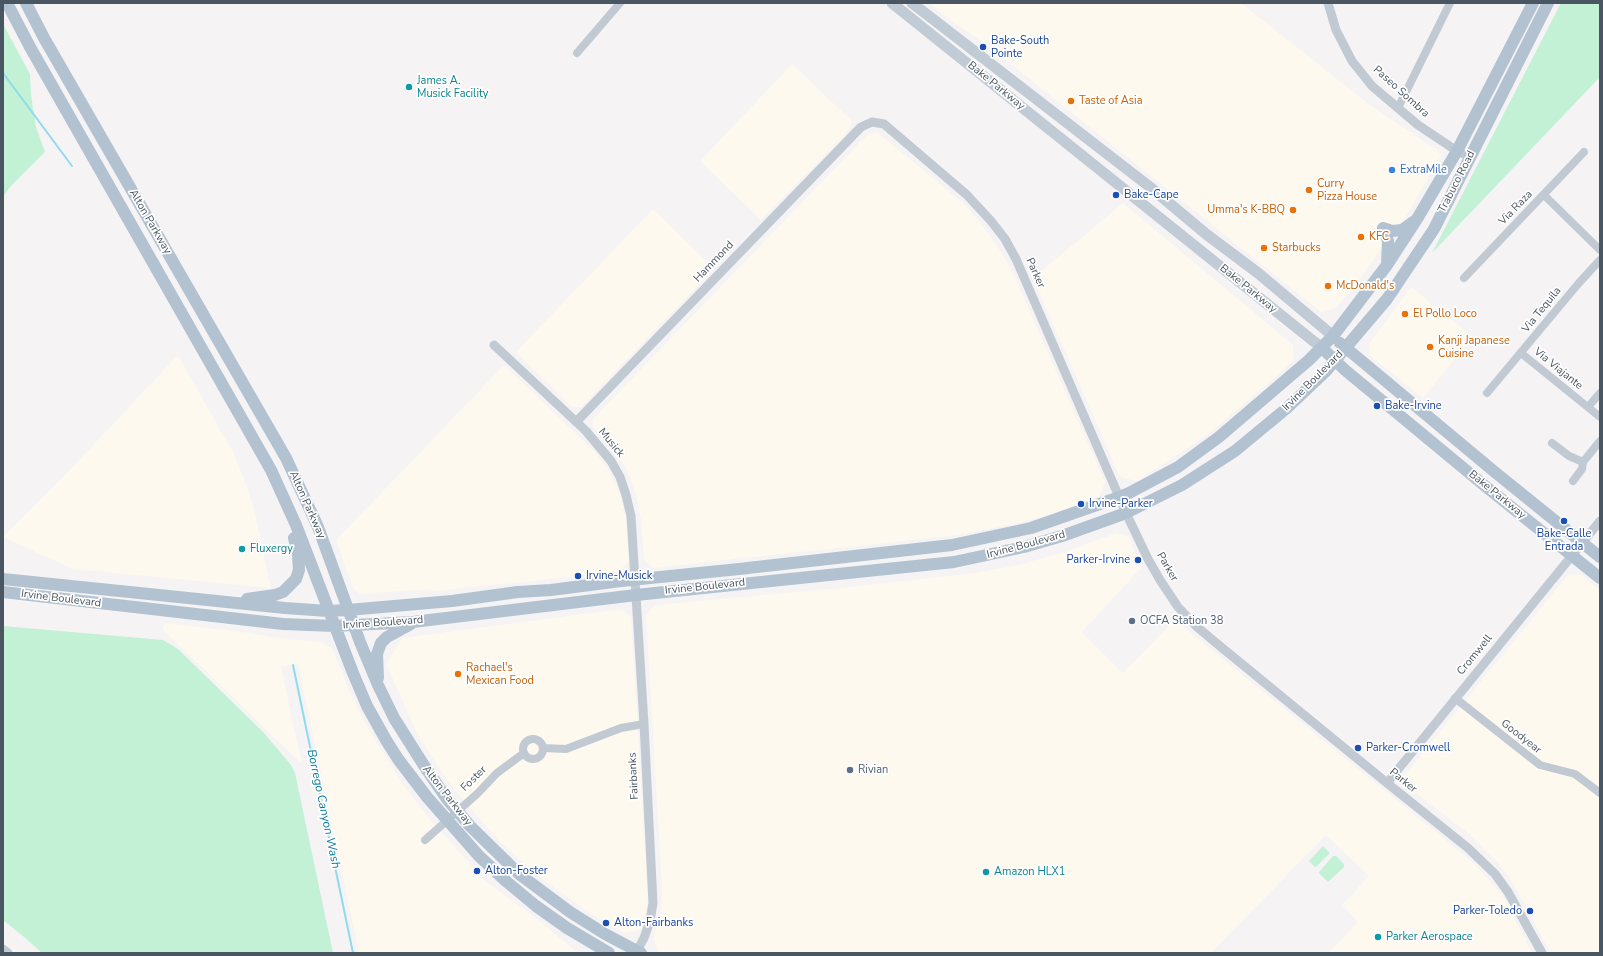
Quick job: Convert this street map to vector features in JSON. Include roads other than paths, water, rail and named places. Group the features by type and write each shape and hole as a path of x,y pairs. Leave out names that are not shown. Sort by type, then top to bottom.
{"main road":[{"name":"Alton Parkway","path":"7,3 30,47 238,410 277,484 296,525 358,686 379,728 410,775 446,820 479,856 526,898 568,928 609,953"},
{"name":"Alton Parkway","path":"26,3 44,38 275,438 303,492 318,527 354,626 378,685 386,703 411,746 435,782 457,811 493,849 531,884 589,925 638,952"},
{"name":"Bake Parkway","path":"892,3 1322,348 1335,361 1485,486 1600,578"},
{"name":"Bake Parkway","path":"912,3 1150,187 1206,234 1268,281 1346,348 1600,557"},
{"name":"Trabuco Road","path":"1333,336 1387,265 1418,219 1457,151 1533,3"},
{"name":"Trabuco Road","path":"1346,348 1388,299 1434,229 1548,3"},
{"path":"1387,265 1388,241 1383,228 1392,231 1402,230 1418,219"},
{"path":"152,261 160,259 166,264 207,334 216,336"},
{"name":"Irvine Boulevard","path":"3,579 328,611 452,601 518,592 551,590 635,579 952,545 1031,528 1119,497 1178,467 1218,438 1322,348 1333,336"},
{"name":"Irvine Boulevard","path":"3,592 267,622 354,626 413,622 636,595 954,562 1024,547 1062,536 1126,513 1182,486 1235,451 1287,408 1335,361 1346,348"},
{"path":"215,601 275,595 283,592 296,579 299,570 298,555 277,484"},
{"path":"378,685 377,654 381,643 387,637 413,622"}],"street":[{"path":"577,53 620,3"},
{"name":"Paseo Sombra","path":"1328,3 1336,30 1352,61 1372,86 1418,125 1457,151 1470,157"},
{"path":"1398,108 1450,3"},
{"name":"Hammond","path":"576,422 861,127 872,122"},
{"name":"Parker","path":"872,122 884,124 967,195 991,221 1005,240 1016,259 1126,513 1160,580 1178,607 1190,620 1386,783 1468,848 1495,874 1508,892 1542,953"},
{"name":"Via Raza","path":"1464,278 1584,152"},
{"path":"1544,195 1600,250"},
{"name":"Via Tequila","path":"1487,393 1578,284 1600,260"},
{"name":"Musick","path":"494,345 576,422 611,461 620,477 631,516 636,595"},
{"name":"Via Viajante","path":"1521,353 1600,417"},
{"path":"1588,407 1600,393"},
{"path":"1573,480 1582,469 1583,462 1600,441"},
{"path":"1552,443 1569,456 1583,462"},
{"name":"Cromwell","path":"1386,783 1600,521"},
{"name":"Fairbanks","path":"636,595 653,903 650,921 638,952"},
{"name":"Goodyear","path":"1456,698 1540,765 1575,774 1600,793"},
{"path":"543,748 566,749 621,728 644,724"},
{"path":"532,739 539,742 543,748 540,755 533,759 524,753 524,746 529,740 532,739"},
{"name":"Foster","path":"425,840 477,794 496,773 524,753"},
{"path":"3,950 8,953"}],"waterway":[{"name":"Borrego Canyon Wash","path":"3,73 72,166"},
{"name":"Borrego Canyon Wash","path":"293,665 353,953"}],"place":[{"name":"Bake-South Pointe","path":"983,47"},
{"name":"James A. Musick Facility","path":"409,87"},
{"name":"Taste of Asia","path":"1071,101"},
{"name":"ExtraMile","path":"1392,170"},
{"name":"Curry Pizza House","path":"1309,190"},
{"name":"Bake-Cape","path":"1116,195"},
{"name":"Umma's K-BBQ","path":"1293,210"},
{"name":"KFC","path":"1361,237"},
{"name":"Starbucks","path":"1264,248"},
{"name":"McDonald's","path":"1328,286"},
{"name":"El Pollo Loco","path":"1405,314"},
{"name":"Kanji Japanese Cuisine","path":"1430,347"},
{"name":"Bake-Irvine","path":"1377,406"},
{"name":"Irvine-Parker","path":"1081,504"},
{"name":"Bake-Calle Entrada","path":"1564,521"},
{"name":"Fluxergy","path":"242,549"},
{"name":"Parker-Irvine","path":"1138,560"},
{"name":"Irvine-Musick","path":"578,576"},
{"name":"OCFA Station 38","path":"1132,621"},
{"name":"Rachael's Mexican Food","path":"458,674"},
{"name":"Parker-Cromwell","path":"1358,748"},
{"name":"Rivian","path":"850,770"},
{"name":"Alton-Foster","path":"477,871"},
{"name":"Amazon HLX1","path":"986,872"},
{"name":"Parker-Toledo","path":"1530,911"},
{"name":"Alton-Fairbanks","path":"606,923"},
{"name":"Parker Aerospace","path":"1378,937"}]}
